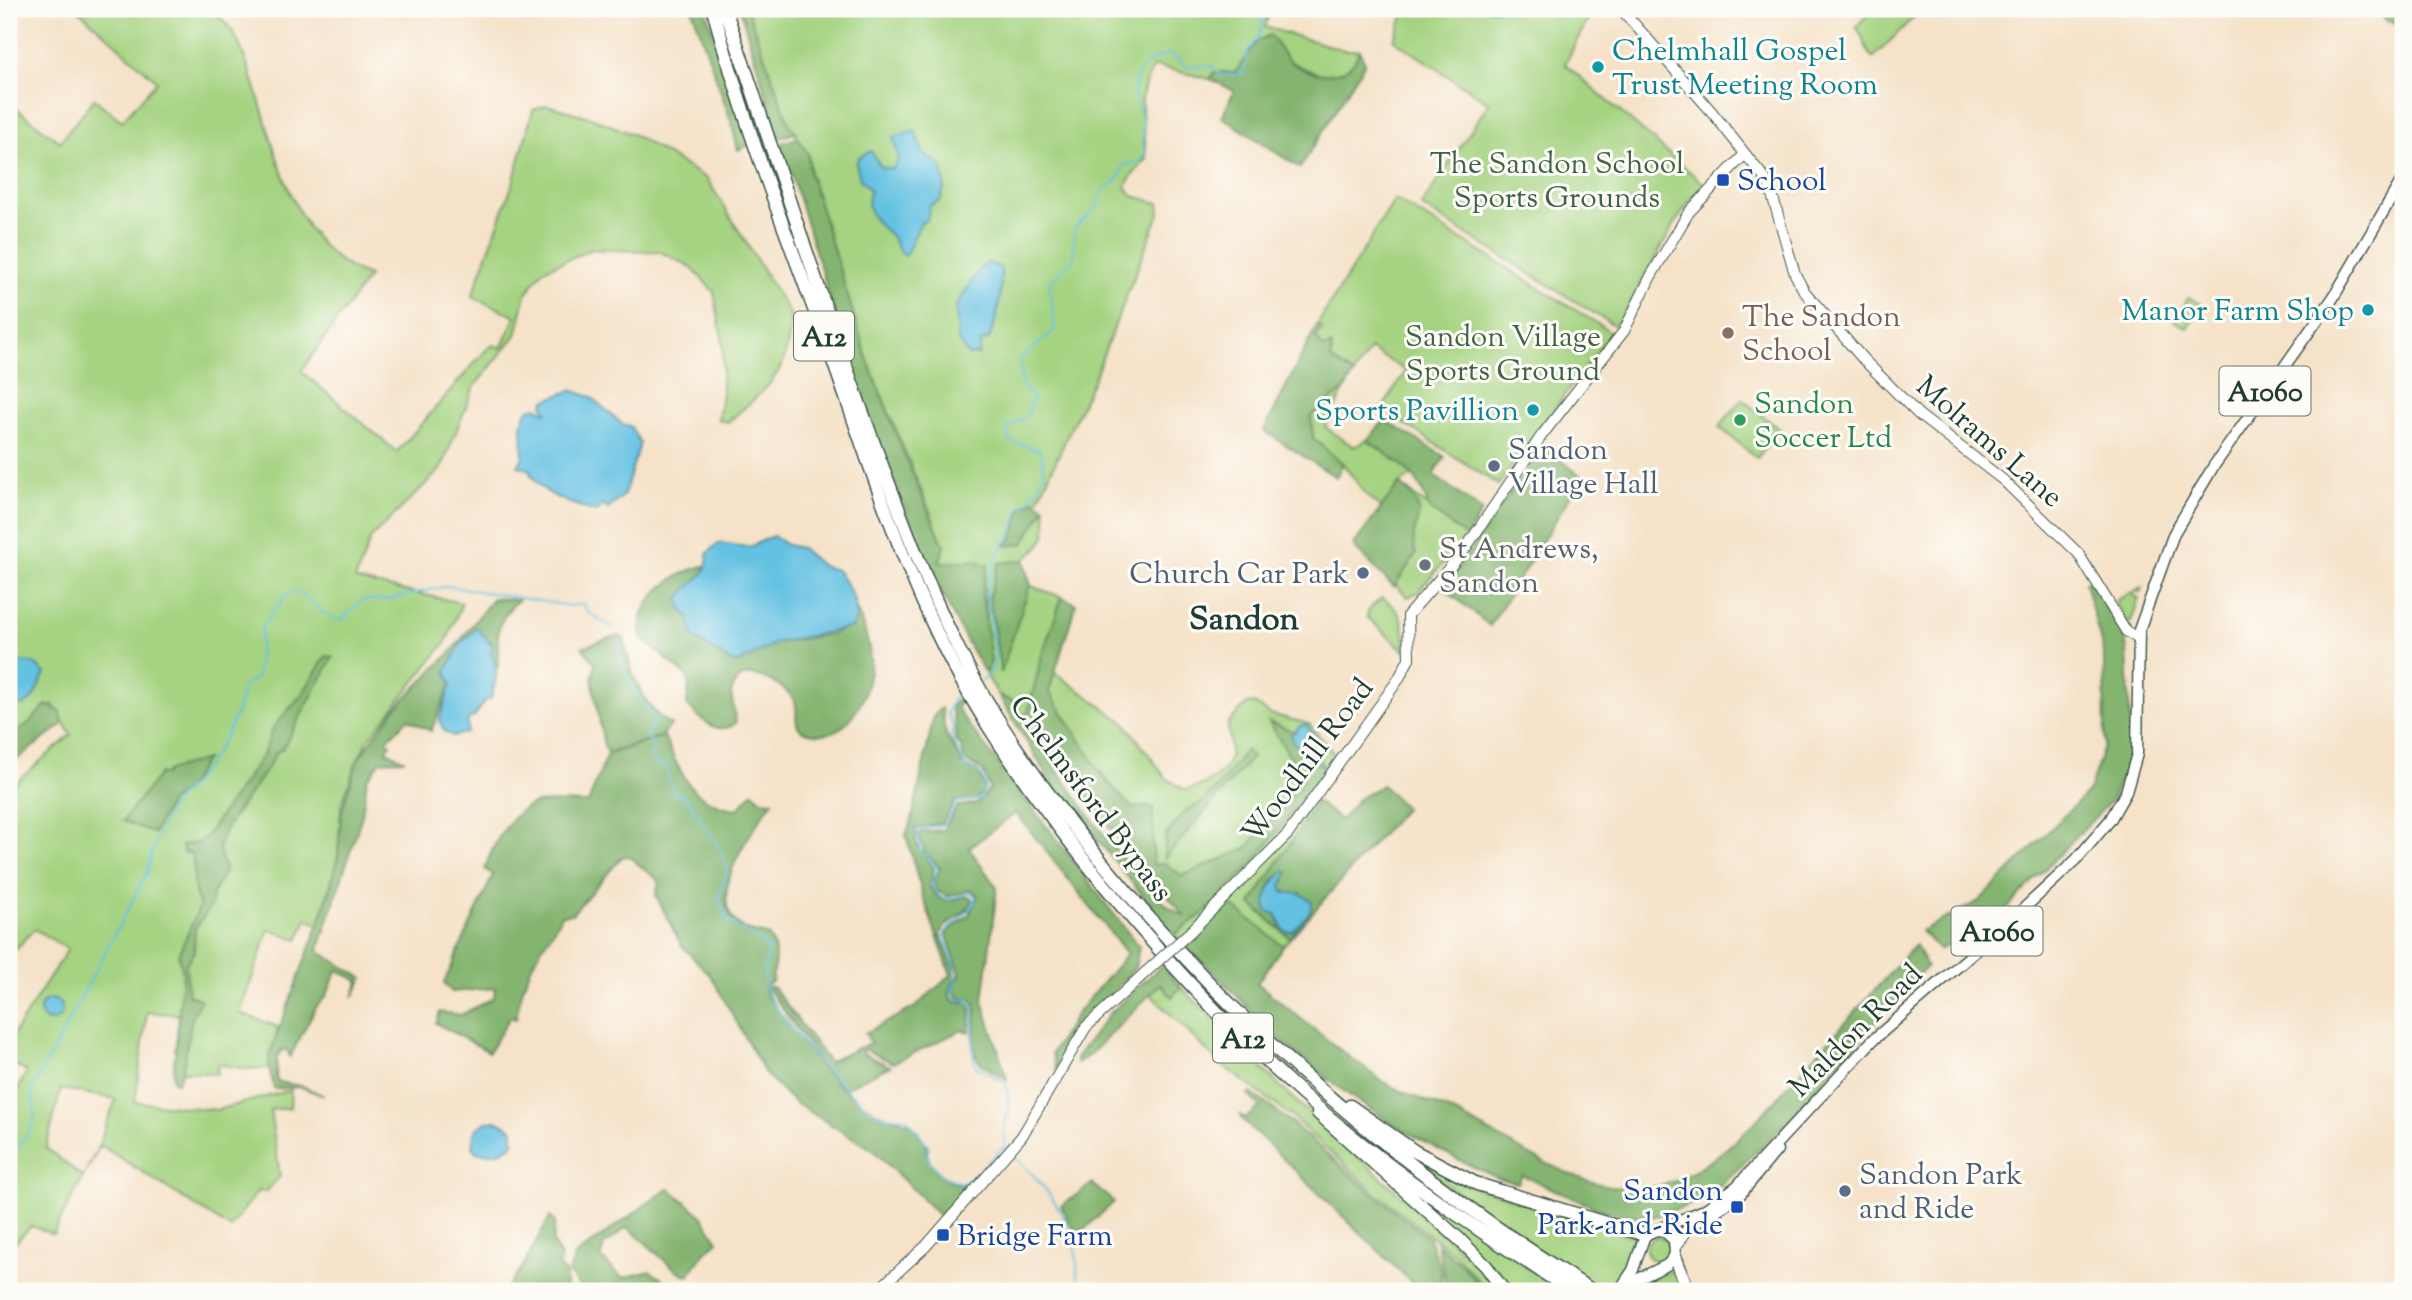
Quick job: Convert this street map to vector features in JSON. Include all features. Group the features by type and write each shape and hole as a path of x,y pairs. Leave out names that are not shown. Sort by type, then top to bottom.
{"highway":[{"name":"Chelmsford Bypass","path":"712,9 796,261 930,618 955,654 1050,816 1133,920 1198,991 1292,1085 1429,1194 1572,1291"},
{"name":"Chelmsford Bypass","path":"725,10 824,311 955,654"},
{"name":"Chelmsford Bypass","path":"987,711 1053,800 1160,932 1205,982 1292,1066 1378,1140 1444,1190 1593,1291"},
{"name":"A12","path":"1292,1066 1445,1170 1536,1203 1651,1233"},
{"name":"A12","path":"1292,1085 1329,1126 1459,1239 1486,1266 1504,1291"},
{"path":"1676,1251 1688,1291"}],"main road":[{"name":"Maldon Road","path":"1651,1233 1719,1201 1783,1138 1873,1040 2076,860 2114,814 2126,792 2137,754 2137,638 2153,586 2174,533 2193,497 2290,355 2333,298 2403,178"},
{"name":"Maldon Road","path":"1676,1251 1688,1228 1730,1204 1747,1187 1778,1149 1783,1138"},
{"path":"1651,1233 1670,1234 1676,1251 1662,1267 1621,1289 1636,1263 1640,1249 1651,1233"},
{"path":"1640,1249 1646,1262 1662,1267"}],"street":[{"name":"Molrams Lane","path":"1621,9 1709,108 1769,184 1795,274 1804,291 1863,359 1919,415 2003,480 2078,553 2126,631 2137,638"},
{"name":"Woodhill Road","path":"877,1291 926,1246 1008,1151 1040,1107 1073,1045 1086,1027 1190,932 1288,834 1398,680 1409,659 1411,642 1407,618 1411,611 1463,552 1542,435 1624,331 1651,276 1689,212 1745,154"}],"green space":[{"path":"77,9 211,9 231,29 247,63 282,171 296,205 314,235 338,260 369,276 301,371 397,452 485,351 493,345 501,348 516,316 472,297 513,183 533,110 547,105 593,118 634,135 707,179 790,314 789,334 782,365 766,388 728,422 718,420 722,393 723,343 714,292 691,267 661,252 592,249 543,270 526,294 516,335 474,387 441,469 371,538 355,580 462,603 446,642 368,740 357,761 341,806 338,856 319,925 307,919 298,940 269,929 240,1013 278,1027 269,1068 246,1069 218,1064 217,1074 181,1071 183,1015 147,1012 135,1102 216,1110 291,1090 290,1108 270,1110 280,1176 266,1192 258,1191 230,1228 100,1145 53,1234 31,1226 9,1249 9,1104 27,1072 9,1062 9,1041 68,949 34,929 9,957 9,788 71,735 53,704 9,745 9,103 60,142 94,99 122,121 157,81","holes":["61,1089 116,1099 83,1177 46,1148"]},
{"path":"692,9 706,9 749,145 738,150 731,121"},
{"path":"740,9 747,9 790,126 797,132 779,138"},
{"path":"747,9 1270,9 1265,27 1344,50 1359,50 1352,66 1342,74 1328,75 1297,65 1257,41 1235,73 1215,72 1210,79 1155,66 1148,77 1142,99 1146,158 1126,187 1133,196 1159,203 1160,211 1094,378 1037,502 1045,507 1046,532 1041,543 1024,560 1031,586 1062,597 1042,655 1028,713 1021,714 1013,701 999,696 985,673 988,668 984,582 979,561 939,564 944,546 866,357 810,174 808,154 790,126"},
{"name":"The Sandon School Sports Grounds","path":"1406,9 1593,9 1565,64 1704,184 1679,217 1638,291 1615,326 1421,206 1489,103 1394,40"},
{"path":"1873,9 1920,11 1873,58 1856,27"},
{"path":"2345,9 2403,9 2403,25 2387,21 2376,10 2360,12"},
{"path":"1270,35 1291,62 1313,72 1333,74 1341,71 1355,60 1359,50 1365,63 1300,168 1222,117 1234,91 1210,79 1215,72 1235,73 1257,41"},
{"path":"798,138 808,154 810,174 867,358 906,459 944,546 939,563 979,560 980,565 988,564 982,594 991,662 985,673 951,612 921,548 869,414 781,143"},
{"name":"Sandon Village Sports Ground","path":"1395,199 1611,332 1498,485 1382,409 1406,371 1370,349 1353,376 1331,359 1332,347 1323,348 1316,337 1322,328 1317,325"},
{"path":"2189,297 2202,305 2187,328 2174,320"},
{"path":"1317,325 1322,328 1316,337 1323,348 1331,345 1331,359 1354,374 1345,389 1311,416 1313,438 1343,464 1336,477 1264,431"},
{"path":"1345,389 1325,427 1354,447 1367,440 1408,469 1413,475 1400,484 1466,537 1417,593 1408,597 1353,546 1382,508 1367,496 1343,464 1313,438 1311,416"},
{"path":"1742,399 1780,430 1757,458 1719,427"},
{"path":"1385,420 1445,457 1433,475 1482,511 1466,537 1428,507 1425,495 1405,468 1367,440"},
{"path":"1543,446 1582,477 1490,626 1441,586 1455,573"},
{"path":"1399,484 1417,503 1419,511 1414,534 1416,554 1394,587 1353,546"},
{"path":"1034,500 1045,507 1023,544 1005,546 1013,538 1022,508"},
{"path":"1024,560 1030,585 1001,673 989,596 999,563"},
{"path":"708,565 681,608 689,617 695,638 736,664 776,643 832,634 846,627 853,627 857,611 867,640 870,669 865,693 844,725 834,732 823,734 802,730 797,723 795,703 790,695 772,681 749,675 738,679 731,693 736,723 729,727 709,724 687,705 687,676 642,639 641,625 650,600 659,590 682,574"},
{"path":"2090,580 2122,632 2127,649 2131,750 2121,780 2110,802 2012,903 1988,925 1939,950 1921,931 1979,901 2089,791 2105,744 2104,654 2085,582"},
{"path":"2142,587 2140,592 2135,591 2133,595 2139,598 2131,622 2126,624 2117,600"},
{"path":"1062,597 1076,604 1049,691 1106,781 1132,808 1153,807 1153,865 1165,863 1182,876 1246,849 1304,780 1269,722 1306,736 1326,770 1252,864 1211,907 1174,935 1052,783 999,696 1013,701 1045,752 1118,853 1166,904 1185,916 1094,809 1028,713 1042,655"},
{"path":"493,598 518,600 500,624 498,668 491,654 491,641 475,628 431,731 408,719 386,741 391,744 386,751 405,760 381,761 367,779 362,815 318,951 363,978 353,997 359,981 337,970 327,995 316,1007 290,1057 287,1050 282,1050 277,1057 278,1082 302,1086 324,1096 301,1087 274,1089 269,1068 270,1054 330,893 338,856 341,814 357,761 395,709 453,650"},
{"path":"1382,598 1399,614 1404,628 1406,652 1367,617 1369,609"},
{"path":"616,636 624,638 629,662 645,699 661,718 671,725 661,736 608,753 604,746 592,678 596,664 582,647"},
{"path":"326,656 333,657 283,748 275,754 222,838 219,851 225,870 212,895 211,906 195,929 194,952 186,964 188,994 201,1000 192,1020 184,1063 177,1083 173,1080 173,1074 183,973 178,955 200,906 195,892 193,859 191,853 183,852 182,845 198,843 206,836 263,755 273,728 303,693"},
{"path":"1054,672 1125,723 1166,778 1185,790 1206,784 1223,770 1230,757 1228,723 1247,704 1253,703 1270,714 1309,724 1333,753 1334,760 1309,796 1317,802 1251,904 1290,938 1283,946 1230,904 1185,947 1174,935 1211,907 1326,770 1306,736 1270,723 1304,779 1246,849 1193,872 1177,876 1165,863 1153,865 1151,843 1154,829 1146,806 1132,808 1086,752 1049,691"},
{"path":"960,697 957,707 961,715 1139,947 1135,968 1073,1037 1056,1070 1052,1053 1077,1013 1127,954 1016,813 969,848 997,888 983,1001 1007,1079 978,1060 973,1045 976,1013 974,1005 971,998 959,998 953,991 960,973 946,933 969,915 978,896 971,890 947,897 936,890 934,883 940,868 925,852 918,835 921,832 943,830 958,806 976,804 990,789 983,771 964,760 962,748 955,740 956,726 951,707"},
{"path":"46,705 60,711 63,720 61,726 9,765 9,734 27,725"},
{"path":"941,708 945,733 961,763 979,773 985,790 975,800 955,801 942,823 916,829 916,843 934,869 930,887 937,897 954,900 965,896 973,899 966,910 946,925 940,935 956,973 949,995 955,1002 971,1005 970,1032 962,1030 893,1063 864,1049 863,1046 871,1043 865,1033 914,1008 951,975 923,897 906,835 912,819 934,715"},
{"path":"664,736 690,786 709,801 738,809 753,792 762,800 773,801 753,829 733,866 727,903 733,918 747,930 769,936 775,958 772,982 765,986 766,994 821,1067 843,1089 878,1114 911,1123 926,1143 928,1158 936,1170 949,1180 964,1185 960,1195 941,1217 873,1150 795,1103 766,1075 711,976 681,945 656,895 659,881 628,856 622,857 572,914 561,915 528,974 516,1019 510,1017 489,1052 436,1023 440,1012 461,1015 493,998 496,988 452,992 444,983 493,875 485,869 488,860 512,819 520,811 538,803 588,803 607,755"},
{"path":"1246,750 1252,757 1165,858 1165,836 1187,809 1200,804 1218,787"},
{"path":"206,759 186,790 170,802 154,833 123,821 160,773 165,775 169,770"},
{"path":"1382,785 1405,808 1290,938 1251,904 1317,802 1341,820 1357,800","holes":["1283,872 1288,873 1281,886 1283,891 1298,893 1288,932 1281,927 1267,893 1272,882"]},
{"path":"1230,904 1283,946 1257,983 1366,1070 1391,1086 1455,1113 1566,1172 1595,1183 1625,1188 1655,1187 1684,1177 1702,1167 1734,1142 1764,1113 1915,945 1927,966 1776,1132 1723,1184 1687,1206 1652,1217 1620,1215 1598,1209 1522,1175 1518,1183 1500,1179 1441,1151 1384,1119 1331,1082 1269,1028 1185,947"},
{"path":"1162,965 1181,987 1172,997 1160,984 1090,1055 1077,1063 1076,1058 1110,1013"},
{"path":"1160,984 1172,997 1181,987 1290,1096 1478,1264 1498,1291 1488,1291 1454,1254 1378,1195 1291,1116 1218,1062 1152,996 1151,993"},
{"path":"767,987 773,987 829,1062 860,1047 864,1054 890,1066 845,1088 823,1065"},
{"path":"1251,1093 1291,1122 1373,1194 1429,1238 1441,1271 1443,1291 1420,1291 1240,1117 1246,1118 1260,1107 1248,1095"},
{"path":"1407,1151 1458,1181 1637,1238 1630,1260 1607,1291 1603,1291 1521,1239 1405,1154"},
{"path":"1388,1167 1561,1291 1508,1291"},
{"path":"1092,1184 1114,1202 1077,1236 1061,1206"},
{"path":"669,1188 701,1215 718,1241 705,1252 688,1276 672,1266 627,1227 604,1245 601,1258 622,1278 650,1271 679,1290 583,1291 568,1272 576,1255"},
{"path":"550,1217 555,1222 553,1243 561,1257 558,1266 566,1274 566,1291 505,1291 525,1263"},
{"path":"1658,1237 1667,1240 1670,1249 1667,1258 1658,1261 1649,1258 1646,1249 1649,1240"},
{"path":"1437,1244 1465,1268 1485,1291 1448,1291"},
{"path":"1675,1270 1683,1291 1631,1291 1648,1278"}],"water":[{"path":"915,131 923,153 942,167 945,186 940,201 930,205 927,220 921,222 905,256 872,215 868,204 870,190 860,179 856,163 859,157 871,151 881,167 893,169 899,159 893,137"},
{"path":"988,263 1001,268 997,313 989,339 981,342 979,355 968,355 958,341 956,306 981,267"},
{"path":"571,390 591,397 622,424 631,427 640,443 624,495 608,509 602,505 596,512 556,497 540,486 528,469 518,466 523,457 522,425 527,410 536,407 548,413 543,406 544,401"},
{"path":"773,536 787,545 801,548 822,566 837,570 853,597 856,619 853,627 776,643 736,664 694,638 689,617 681,608 679,599 702,574 706,568 707,554 718,543 749,547"},
{"path":"477,628 493,646 491,654 496,671 491,699 485,700 475,716 468,719 467,733 453,736 445,732 439,721 451,684 446,671 462,642"},
{"path":"9,661 33,663 45,673 33,698 23,706 9,703"},
{"path":"1306,725 1317,740 1308,754 1322,767 1292,741 1291,735 1300,726"},
{"path":"1285,871 1288,873 1281,886 1284,893 1300,893 1312,902 1310,912 1292,932 1284,931 1276,914 1267,912 1266,906 1269,889"},
{"path":"51,999 59,1002 62,1010 59,1018 51,1021 43,1018 40,1010 43,1002"},
{"path":"498,1121 513,1129 513,1143 496,1152 476,1152 472,1147 475,1130 486,1122"}],"waterway":[{"path":"982,681 994,668 995,655 986,592 998,551 1011,537 1019,509 1031,500 1045,473 1040,450 1010,441 1007,428 1027,416 1033,398 1022,385 1021,358 1055,330 1049,282 1073,260 1075,227 1096,208 1103,190 1117,181 1124,165 1140,161 1145,153 1143,121 1134,94 1134,85 1140,71 1150,61 1172,54 1185,66 1211,66 1221,75 1242,74 1248,51 1258,38 1266,9"},
{"path":"9,1150 14,1150 32,1126 35,1114 32,1091 147,873 164,820 176,800 209,763 231,725 242,688 257,677 262,627 287,593 304,596 325,614 341,620 362,600 385,600 448,586 571,606 583,604 587,612 612,627"},
{"path":"618,635 620,655 629,680 656,720 646,735 654,746 651,755 656,764 665,765 673,793 685,796 720,849 728,870 719,897 728,922 755,937 769,949 765,970 767,991 800,1039 836,1079 869,1108 880,1115 907,1118 929,1146 927,1158 941,1175 960,1183 970,1180 1003,1148"},
{"path":"962,692 955,696 947,713 953,725 951,737 965,766 981,775 986,786 980,799 957,802 945,824 917,830 920,849 938,869 931,885 941,898 948,900 971,893 976,896 974,903 943,938 955,965 951,994 957,1000 969,1000 972,1007 976,1067 1006,1082 1009,1108 1004,1130 1005,1148"},
{"path":"1011,1154 1042,1184 1065,1220 1075,1247 1079,1291"}],"place":[{"name":"Chelmhall Gospel Trust Meeting Room","path":"1598,67"},
{"name":"School","path":"1723,180"},
{"name":"Manor Farm Shop","path":"2368,310"},
{"name":"The Sandon School","path":"1728,333"},
{"name":"Sports Pavillion","path":"1533,410"},
{"name":"Sandon Soccer Ltd","path":"1740,420"},
{"name":"Sandon Village Hall","path":"1494,466"},
{"name":"St Andrews, Sandon","path":"1425,565"},
{"name":"Church Car Park","path":"1363,573"},
{"name":"Sandon Park and Ride","path":"1845,1191"},
{"name":"Sandon Park-and-Ride","path":"1737,1207"},
{"name":"Bridge Farm","path":"943,1235"}],"district":[{"name":"Sandon","path":"1244,617"}]}
